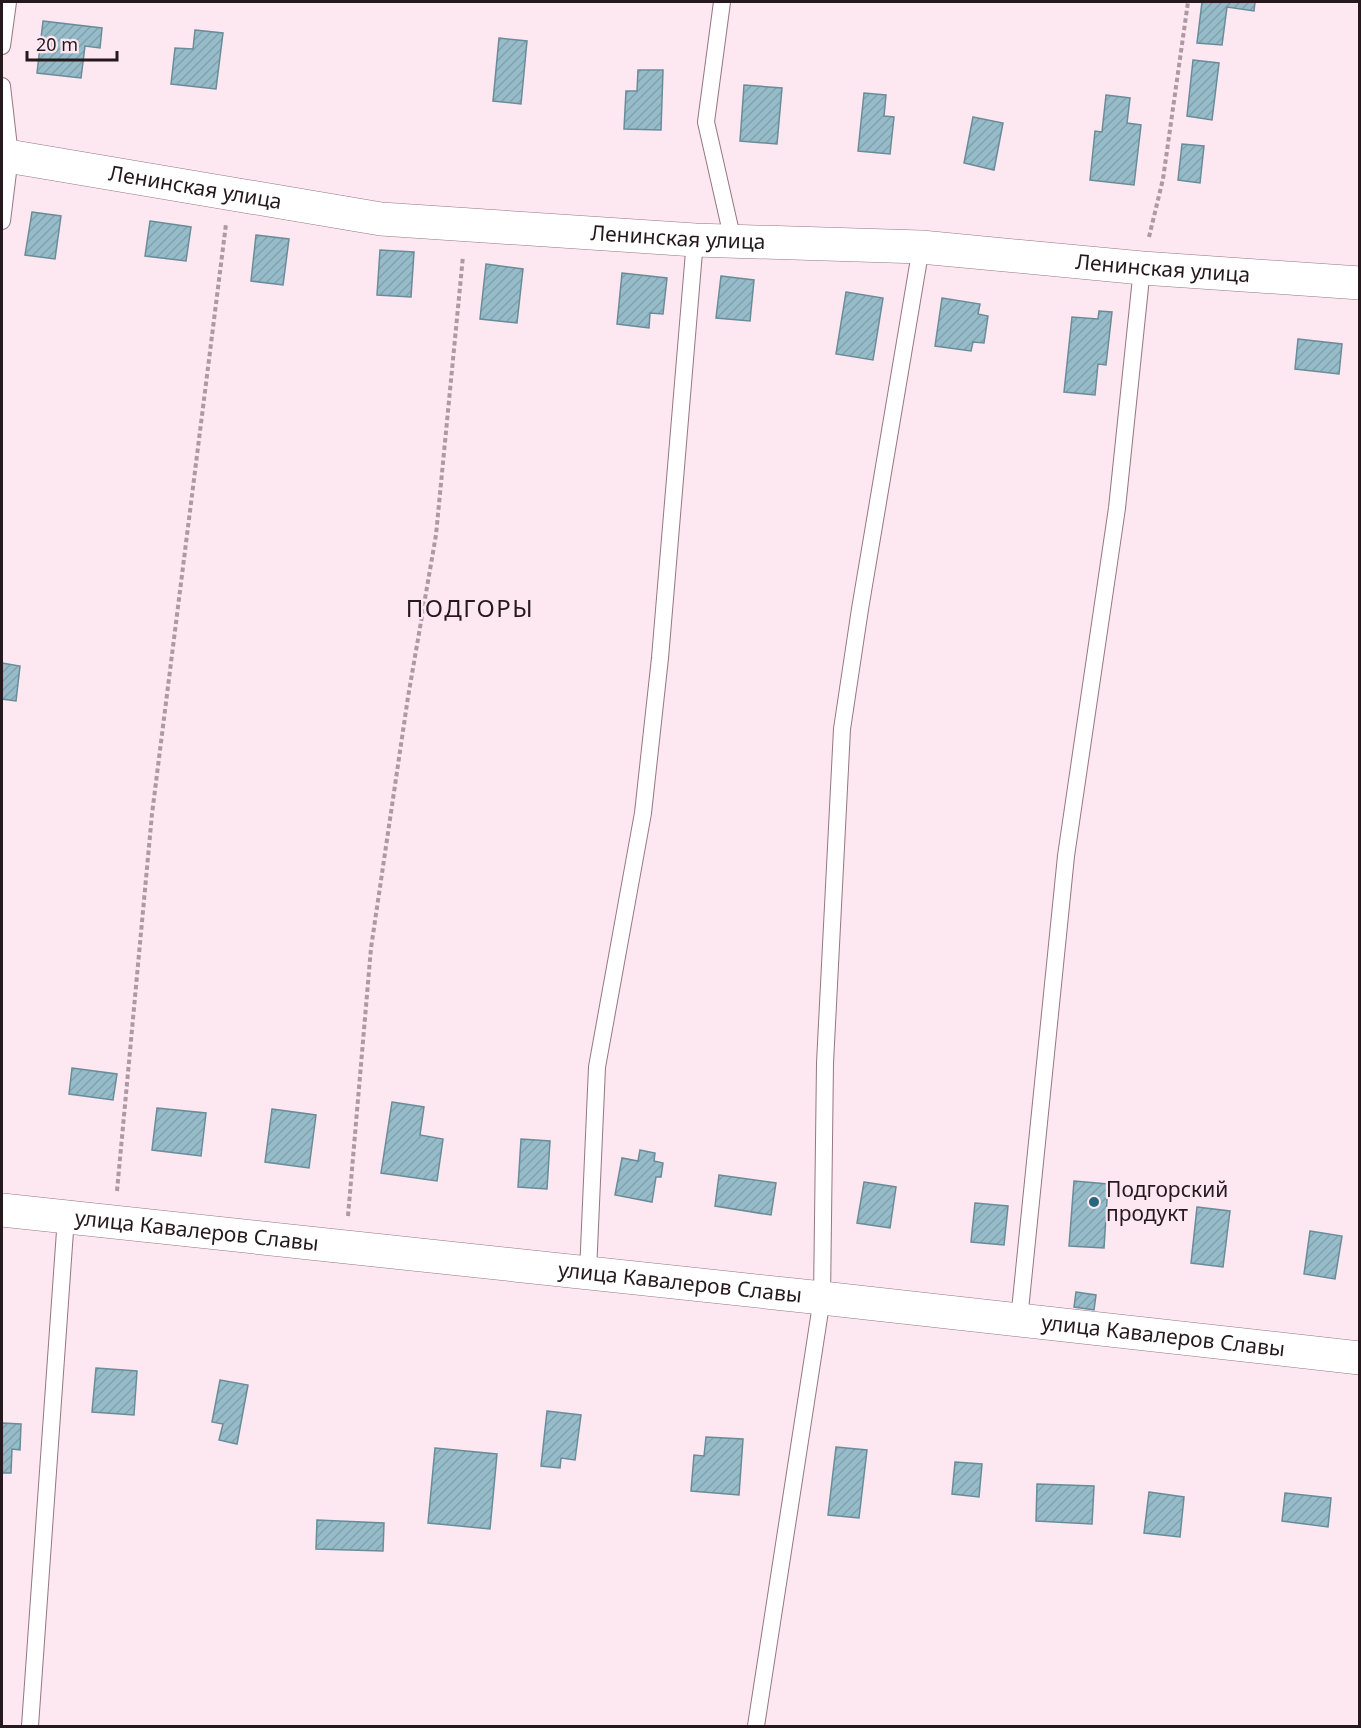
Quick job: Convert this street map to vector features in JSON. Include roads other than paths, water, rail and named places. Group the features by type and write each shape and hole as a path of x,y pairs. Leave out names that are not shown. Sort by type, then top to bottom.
{"street":[{"name":"Ленинская улица","path":"6,155 381,219 695,240 921,247 1142,268 1359,283"},
{"name":"улица Кавалеров Славы","path":"2,1210 588,1272 1359,1358"}],"lane":[{"path":"2,46 8,2"},
{"path":"722,2 706,122 733,241"},
{"path":"2,86 6,155 2,221"},
{"path":"588,1272 597,1067 643,813 660,658 695,240"},
{"path":"756,1726 822,1298 825,1063 842,729 921,247"},
{"path":"1019,1320 1066,856 1117,508 1142,268"},
{"path":"30,1726 66,1217"}],"place":[{"name":"Подгорский продукт","path":"1094,1202"}],"district":[{"name":"ПОДГОРЫ","path":"470,609"}]}
